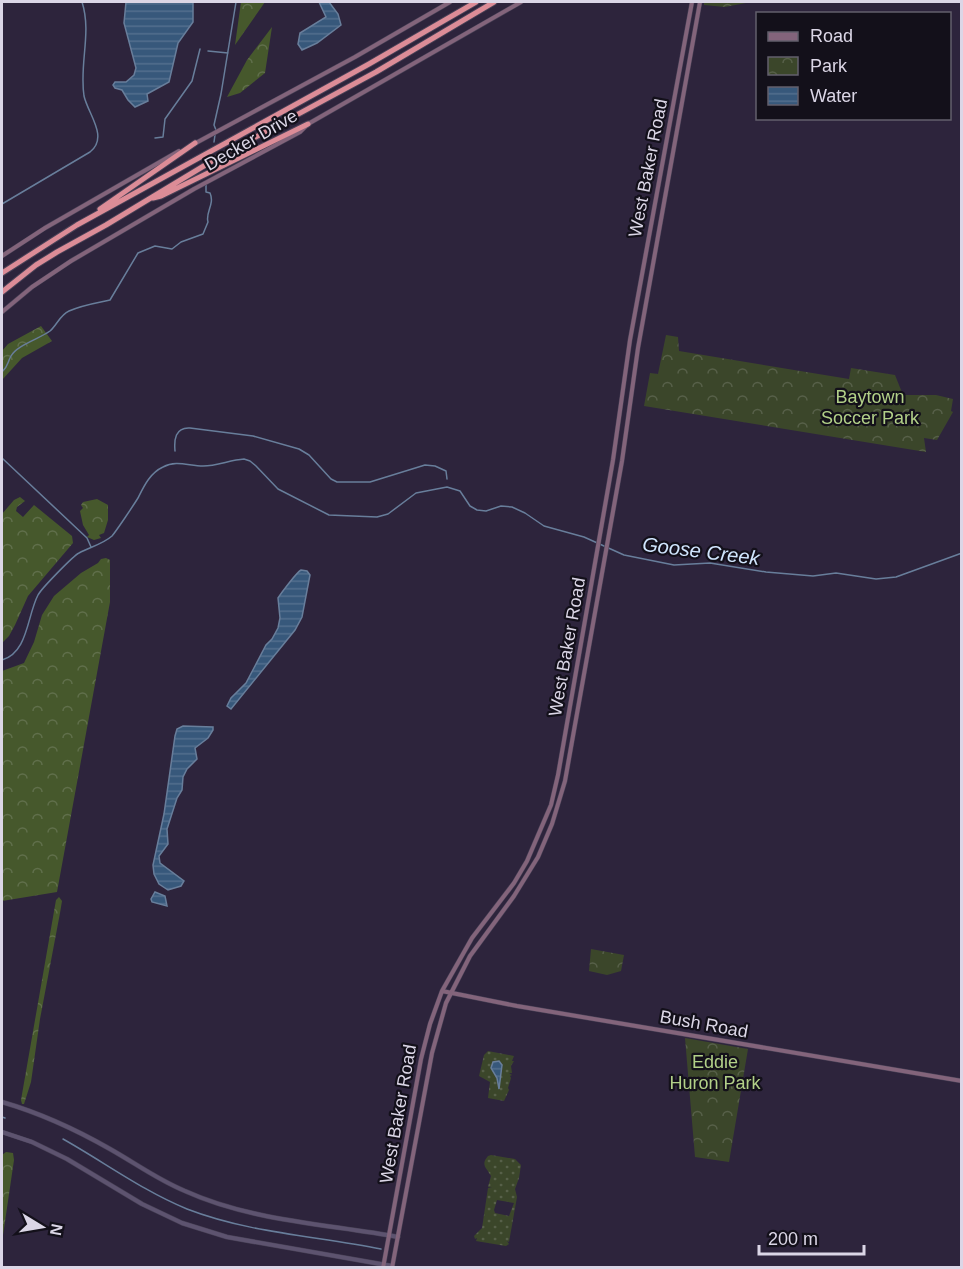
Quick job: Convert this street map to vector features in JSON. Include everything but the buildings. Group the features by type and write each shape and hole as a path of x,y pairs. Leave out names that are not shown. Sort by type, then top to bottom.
{"highway":[{"name":"Decker Drive","path":"2,273 77,225 369,64 476,2"},
{"name":"Decker Drive","path":"2,292 36,265 217,158 376,72 494,2"},
{"path":"148,199 161,196 308,124"},
{"path":"77,225 195,143"}],"main road":[{"name":"Decker Drive","path":"2,256 83,206 362,53 450,2"},
{"name":"Decker Drive","path":"2,312 53,272 200,186 300,132 308,124 521,2"},
{"name":"West Baker Road","path":"384,1266 430,1024 442,991 472,938 514,883 531,853 550,805 558,775 597,552 630,340 692,2"},
{"name":"West Baker Road","path":"392,1267 437,1032 451,993 470,956 514,896 538,857 563,790 700,2"},
{"path":"676,90 684,92"},
{"path":"647,249 655,251"},
{"path":"571,706 579,707"},
{"path":"531,853 538,857"},
{"path":"488,916 495,921"},
{"name":"Bush Road","path":"442,991 962,1081"},
{"path":"420,1069 429,1071"},
{"path":"405,1149 414,1151"}],"street":[{"path":"2,1102 31,1110 70,1127 162,1181 216,1203 258,1214 398,1237"},
{"path":"2,1132 32,1142 67,1159 142,1204 182,1223 227,1237 392,1267"}],"green space":[{"path":"241,2 265,2 235,45"},
{"path":"704,2 751,2 725,7 704,5"},
{"path":"272,27 265,73 240,93 227,97 247,60"},
{"path":"41,326 52,341 22,358 2,380 2,351 8,344"},
{"name":"Baytown Soccer Park","path":"666,335 678,337 679,351 849,379 851,368 895,375 903,395 936,395 953,399 951,411 953,412 937,440 924,438 926,452 644,406 650,373 658,374"},
{"path":"20,497 25,501 17,507 16,511 23,517 34,505 72,536 73,543 28,596 9,636 2,643 2,514 14,500"},
{"path":"97,499 108,505 108,520 104,533 99,535 101,538 94,540 87,537 89,535 83,525 80,511 83,508 81,505 83,502"},
{"path":"106,558 110,560 110,602 57,892 2,901 2,671 24,663 34,642 42,615 54,596 81,573"},
{"path":"59,897 62,901 31,1082 24,1104 22,1104 56,900"},
{"path":"591,949 624,955 621,971 607,975 589,971"},
{"name":"Eddie Huron Park","path":"685,1038 748,1049 729,1162 695,1157"},
{"path":"488,1051 514,1056 511,1066 512,1073 509,1073 512,1075 509,1090 504,1101 488,1098 490,1082 479,1076 484,1055"},
{"path":"6,1152 13,1153 14,1160 2,1242 2,1155"},
{"path":"488,1156 515,1159 521,1165 515,1189 517,1197 509,1242 507,1241 509,1244 506,1246 476,1241 477,1238 475,1239 474,1236 482,1228 488,1188 492,1188 488,1187 491,1176 484,1164","holes":["497,1200 514,1203 509,1216 495,1213"]}],"water":[{"path":"126,2 193,2 193,22 178,43 169,82 147,94 148,101 135,107 122,90 113,85 115,82 126,82 134,75 136,68 124,23"},
{"path":"319,2 329,2 338,14 341,25 317,43 302,50 298,44 300,33 326,17"},
{"path":"301,570 307,571 310,575 302,617 295,630 231,709 227,706 231,698 246,683 266,645 278,628 280,618 278,598"},
{"path":"183,726 213,727 213,730 208,738 195,748 197,759 183,777 182,790 167,829 168,844 159,856 160,863 184,881 181,886 168,890 159,884 153,865 164,814 175,736 177,729"},
{"path":"155,892 165,896 167,906 152,902 151,899"},
{"path":"499,1061 502,1065 499,1089 497,1078 491,1068 493,1062"}],"waterway":[{"path":"2,204 90,152 98,139 96,125 84,96 86,25 82,2"},
{"path":"216,130 214,125 236,2"},
{"path":"155,138 163,137 165,119 192,81 200,49"},
{"path":"208,51 228,53"},
{"path":"214,142 215,135"},
{"path":"2,372 14,352 50,331 66,313 110,300 138,253 155,246 172,249 181,242 203,234 208,222 211,201 210,193 206,192 206,185"},
{"path":"175,451 176,435 181,430 190,428 253,436 299,449 309,455 331,479 337,482 370,482 425,465 446,471 447,479"},
{"path":"2,458 87,538 91,547"},
{"name":"Goose Creek","path":"2,660 11,656 22,642 34,604 45,586 76,555 112,536 151,476 158,470 173,464 208,466 244,459 256,466 278,489 329,515 377,517 388,514 416,493 447,487 460,491 470,506 477,510 486,511 501,506 512,507 544,526 584,537 624,555 674,565 710,563 766,572 813,576 836,573 876,579 896,577 962,553"},
{"path":"63,1139 171,1202 210,1217 258,1229 381,1249"}]}
